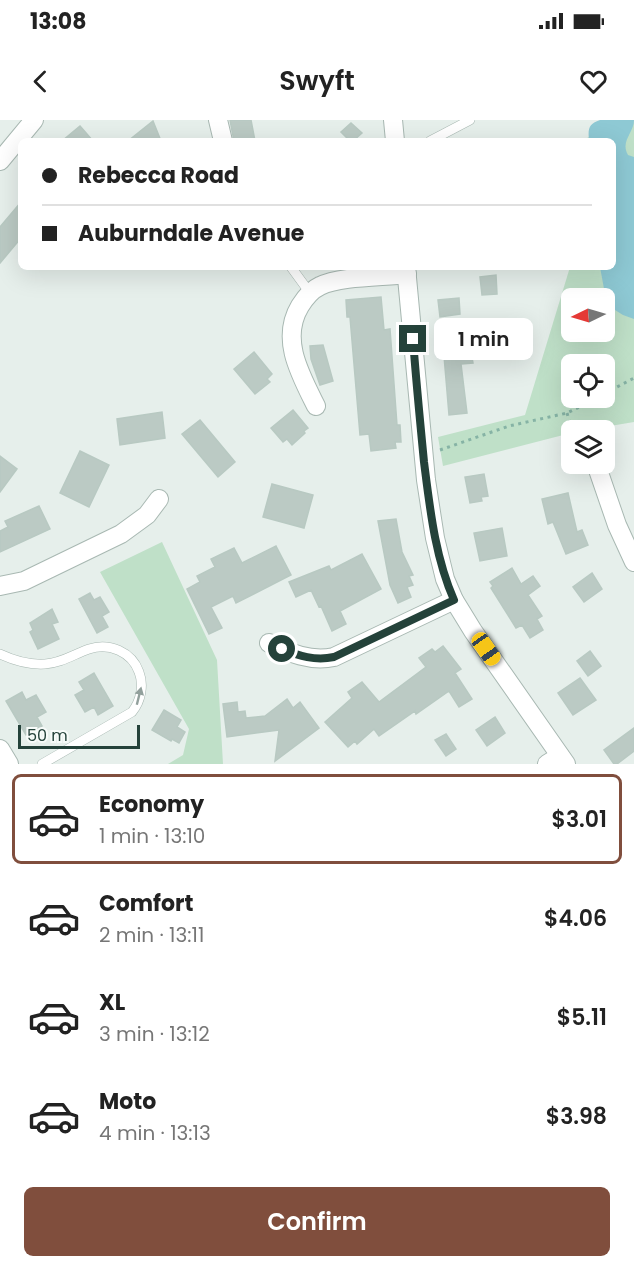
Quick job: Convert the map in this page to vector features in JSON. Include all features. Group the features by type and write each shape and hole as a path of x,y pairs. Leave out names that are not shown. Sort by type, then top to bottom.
{"street":[{"path":"19,138 34,120"},
{"path":"218,120 222,138"},
{"path":"393,120 395,138"},
{"path":"0,161 18,139"},
{"path":"316,406 299,371 291,339 293,320 298,309 310,293 320,286 407,271 420,425 431,512 441,567 454,600 557,761"},
{"path":"599,474 616,525 634,562"},
{"path":"0,586 24,581 121,534 147,515 159,500"},
{"path":"269,643 305,657 325,659 334,657 454,600"},
{"path":"0,749 9,764"}],"lane":[{"path":"436,138 470,120"},
{"path":"293,270 310,293"},
{"path":"0,654 26,663 49,664 69,659 88,649 109,647 128,655 139,671 141,693 132,712 42,764"}],"path":[{"path":"615,388 634,378"},
{"path":"438,451 509,426 567,413 578,408"},
{"path":"567,413 569,420"}],"green space":[{"path":"634,120 634,422 615,425 615,420 561,420 561,436 443,466 438,437 525,415 561,297 561,342 615,342 615,288 564,288 569,270 616,270 616,138 587,138"},
{"path":"162,542 217,660 223,764 168,764 183,755 189,729 100,572"}],"water":[{"path":"600,120 634,120 626,141 626,150 628,155 634,157 634,319 615,310 615,288 604,288 601,270 616,270 616,138 589,138 593,123"}],"building":[{"path":"230,120 251,120 254,138 233,138"},
{"path":"153,121 160,138 132,138"},
{"path":"351,123 362,133 356,138 347,138 341,132"},
{"path":"80,126 90,138 66,138"},
{"path":"18,206 18,242 0,263 0,227"},
{"path":"496,275 497,294 482,295 480,277"},
{"path":"381,297 384,330 390,329 397,425 400,425 401,442 395,442 396,448 371,451 369,434 360,435 350,317 347,317 346,300"},
{"path":"459,298 460,314 440,317 438,300"},
{"path":"469,342 473,363 461,364 467,413 449,415 443,344"},
{"path":"323,345 333,381 320,385 311,359 310,346"},
{"path":"254,352 272,374 267,379 270,382 255,394 234,369"},
{"path":"293,410 308,428 292,445 287,439 283,442 271,428"},
{"path":"162,412 165,438 120,445 117,419"},
{"path":"200,420 235,462 218,477 182,434"},
{"path":"80,451 109,465 89,507 60,493"},
{"path":"0,456 17,469 0,492"},
{"path":"484,474 488,496 481,497 482,501 470,503 465,477"},
{"path":"272,484 313,495 304,528 263,517"},
{"path":"568,493 577,532 582,530 588,545 566,554 553,522 548,524 542,499"},
{"path":"39,506 50,529 0,552 0,531 8,527 5,521"},
{"path":"396,519 402,552 413,575 409,576 413,585 407,587 411,597 398,603 390,585 378,521"},
{"path":"502,528 507,556 480,561 474,533"},
{"path":"276,546 291,575 236,603 233,596 211,607 222,628 209,634 187,589 200,582 197,576 215,567 211,559 234,548 242,563"},
{"path":"362,554 381,589 340,611 346,624 332,631 311,590 296,597 289,582 329,566 331,570"},
{"path":"512,568 521,584 533,576 540,586 528,595 542,616 537,619 543,630 530,638 522,625 516,628 491,588 493,586 490,582"},
{"path":"592,573 602,589 584,602 573,587"},
{"path":"90,593 94,600 100,597 109,612 102,616 108,627 97,633 79,599"},
{"path":"52,609 58,622 52,624 59,639 38,649 30,632 33,630 30,623"},
{"path":"443,646 461,669 455,673 472,699 459,707 449,691 379,736 374,729 357,744 355,741 348,747 325,722 352,698 348,692 362,682 379,702 426,667 419,658 432,649 435,652"},
{"path":"590,651 601,666 588,676 577,661"},
{"path":"94,673 113,706 98,715 94,707 85,712 75,695 84,690 79,682"},
{"path":"580,678 596,700 573,715 558,693"},
{"path":"22,692 26,700 36,695 46,712 37,717 42,726 26,735 6,701"},
{"path":"287,699 293,708 300,702 319,728 275,761 279,730 227,737 223,704 237,702 238,712 245,711 246,718 265,716"},
{"path":"164,710 181,720 177,727 185,732 179,743 152,730"},
{"path":"495,717 505,733 487,746 476,730"},
{"path":"634,728 634,751 614,764 604,750"},
{"path":"446,734 456,749 446,756 435,740"}],"route":[{"path":"282,649 305,657 325,659 334,657 454,600 441,567 432,522 420,425 413,339"}]}
